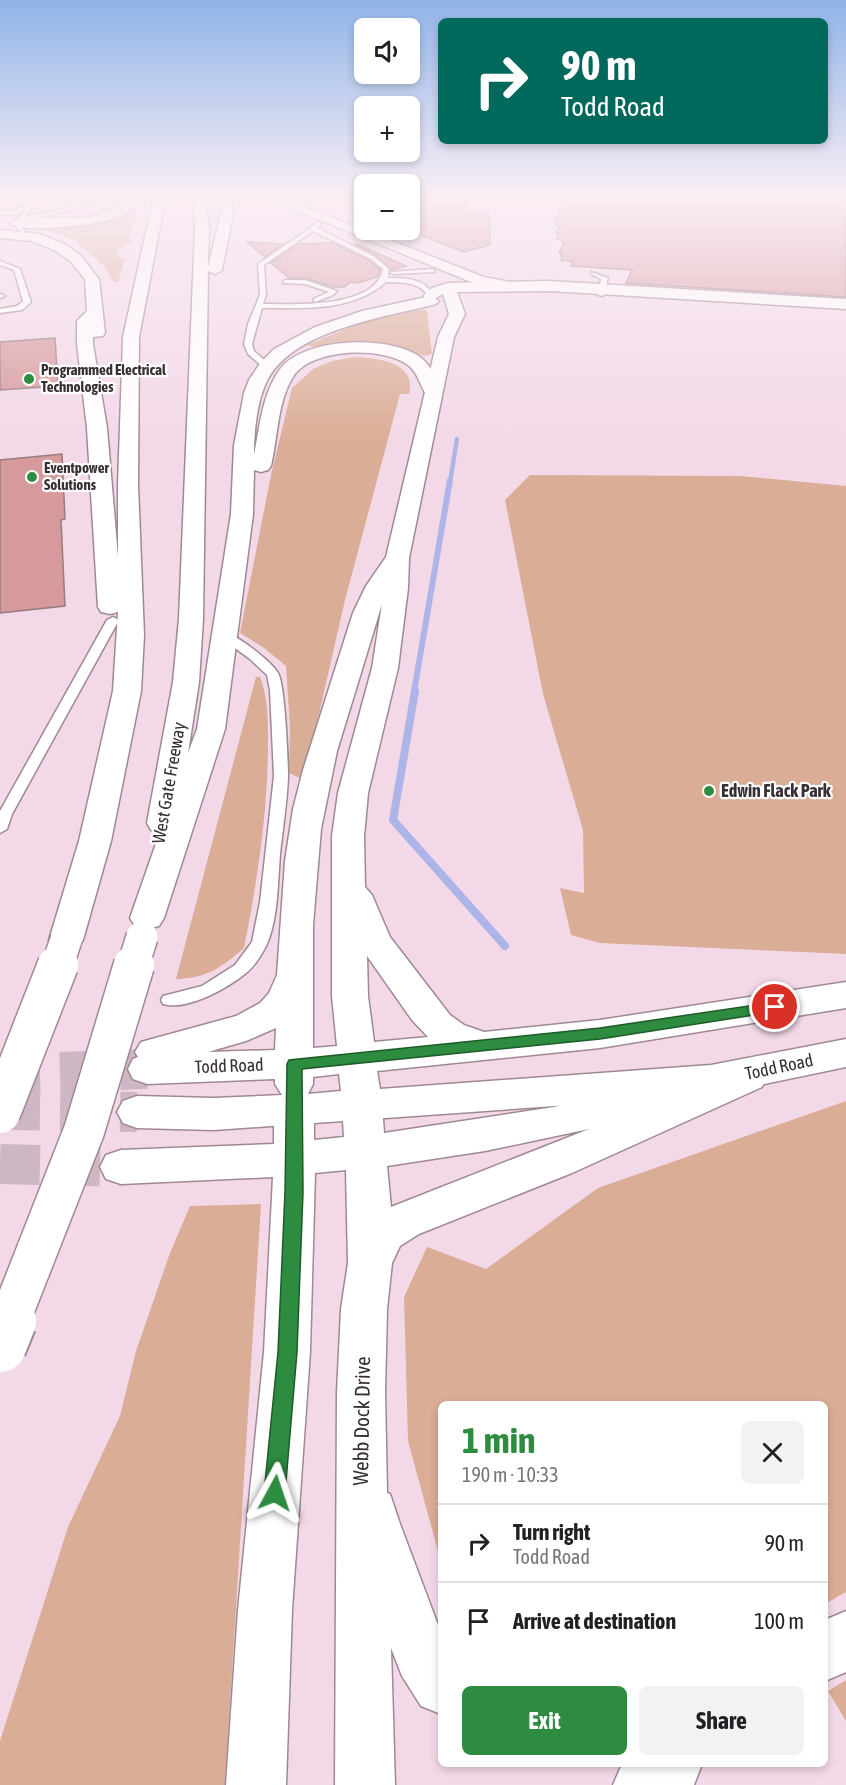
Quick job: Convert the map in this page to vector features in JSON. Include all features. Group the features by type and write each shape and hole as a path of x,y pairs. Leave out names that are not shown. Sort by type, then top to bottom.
{"main road":[{"path":"90,278 93,284 94,313 107,409 128,485"},
{"path":"0,1113 51,986 66,940 95,842 127,691 122,628 131,338 143,278"},
{"name":"West Gate Freeway","path":"0,1346 84,1131 144,928 186,682 191,620 201,278"},
{"path":"200,321 211,278"},
{"path":"439,278 457,302"},
{"path":"475,278 505,285 846,310"},
{"path":"457,302 505,285"},
{"path":"496,303 602,292 846,304"},
{"path":"144,928 211,729 242,514 244,445 253,393 267,366 280,353 334,325 368,314 431,299 457,302 514,294 580,294"},
{"path":"431,299 440,329 446,337"},
{"path":"256,1785 265,1610 287,1352 295,1159 297,897 306,828 316,777 365,610 376,586 397,558 433,392 457,302"},
{"path":"94,313 85,321 85,344 97,428 110,612 122,628"},
{"path":"242,514 262,464 276,392 290,369 299,360 318,353 343,349 388,351 415,361 433,392"},
{"name":"Webb Dock Drive","path":"365,1785 361,1439 364,1309 370,1263 370,1215 362,1105 350,996 347,867 353,794 385,668 396,588 397,558"},
{"path":"347,867 365,925 380,950 428,1015 443,1029 458,1038 488,1046"},
{"name":"Todd Road","path":"295,975 282,1002 265,1018 151,1060 294,1064 488,1046 600,1034 846,995"},
{"name":"Todd Road","path":"121,1167 295,1159 365,1152 535,1127 711,1080 846,1053"},
{"path":"370,1263 377,1242 384,1232 404,1221 558,1161 763,1070"},
{"name":"Todd Road","path":"137,1112 198,1114 294,1110 556,1089 711,1080"},
{"path":"361,1439 374,1524 422,1656 438,1681"},
{"path":"643,1785 669,1767"}],"lane":[{"path":"3,311 22,307 27,302 20,278"},
{"path":"262,278 263,296 252,322 248,344 251,352 267,366"},
{"path":"260,306 315,305 345,300 370,291 384,278"},
{"path":"396,278 422,284 428,289 431,299"},
{"path":"602,292 604,278"},
{"path":"285,282 305,282 334,291 319,299 285,304"},
{"path":"0,829 5,814 122,628"},
{"path":"169,1000 192,996 208,990 241,969 251,958 260,942 268,902 281,776 276,690 271,672 224,635"}],"shaded area":[{"path":"111,278 119,278 118,282 113,282"},
{"path":"424,309 427,311 432,354 425,356 388,344 340,343 315,348 307,345 365,321"},
{"path":"355,357 384,361 401,368 410,383 409,394 400,394 345,600 304,780 289,773 290,727 286,666 264,648 240,633 271,475 292,388 313,369 332,361"},
{"name":"Edwin Flack Park","path":"530,475 740,476 846,486 846,954 600,943 571,935 560,888 584,893 583,830 543,694 505,500"},
{"path":"256,677 260,677 266,704 268,732 266,800 244,948 213,971 196,977 176,979"},
{"path":"846,1101 846,1592 828,1602 828,1401 438,1401 438,1551 408,1441 404,1297 427,1247 486,1269 598,1188"},
{"path":"261,1204 225,1785 0,1785 0,1741 68,1527 120,1416 136,1351 170,1253 190,1206"},
{"path":"846,1680 846,1721 828,1691"}],"building":[{"path":"307,278 373,278 358,283 351,282 344,287 334,287"},
{"path":"628,278 846,278 846,297 626,283"},
{"path":"55,338 58,386 0,390 0,342"},
{"path":"62,454 65,519 61,520 65,606 0,613 0,460"}],"waterway":[{"path":"450,482 457,439"},
{"path":"414,692 450,480"},
{"path":"415,691 393,820 505,946"}],"tunnel":[{"path":"0,1074 147,1069"},
{"path":"0,1110 137,1112"},
{"path":"0,1164 121,1167"}],"place":[{"name":"Programmed Electrical Technologies","path":"29,379"},
{"name":"Eventpower Solutions","path":"32,477"},
{"name":"Edwin Flack Park","path":"709,791"}],"route":[{"path":"275,1493 287,1352 294,1192 294,1064 600,1034 775,1007"}]}
